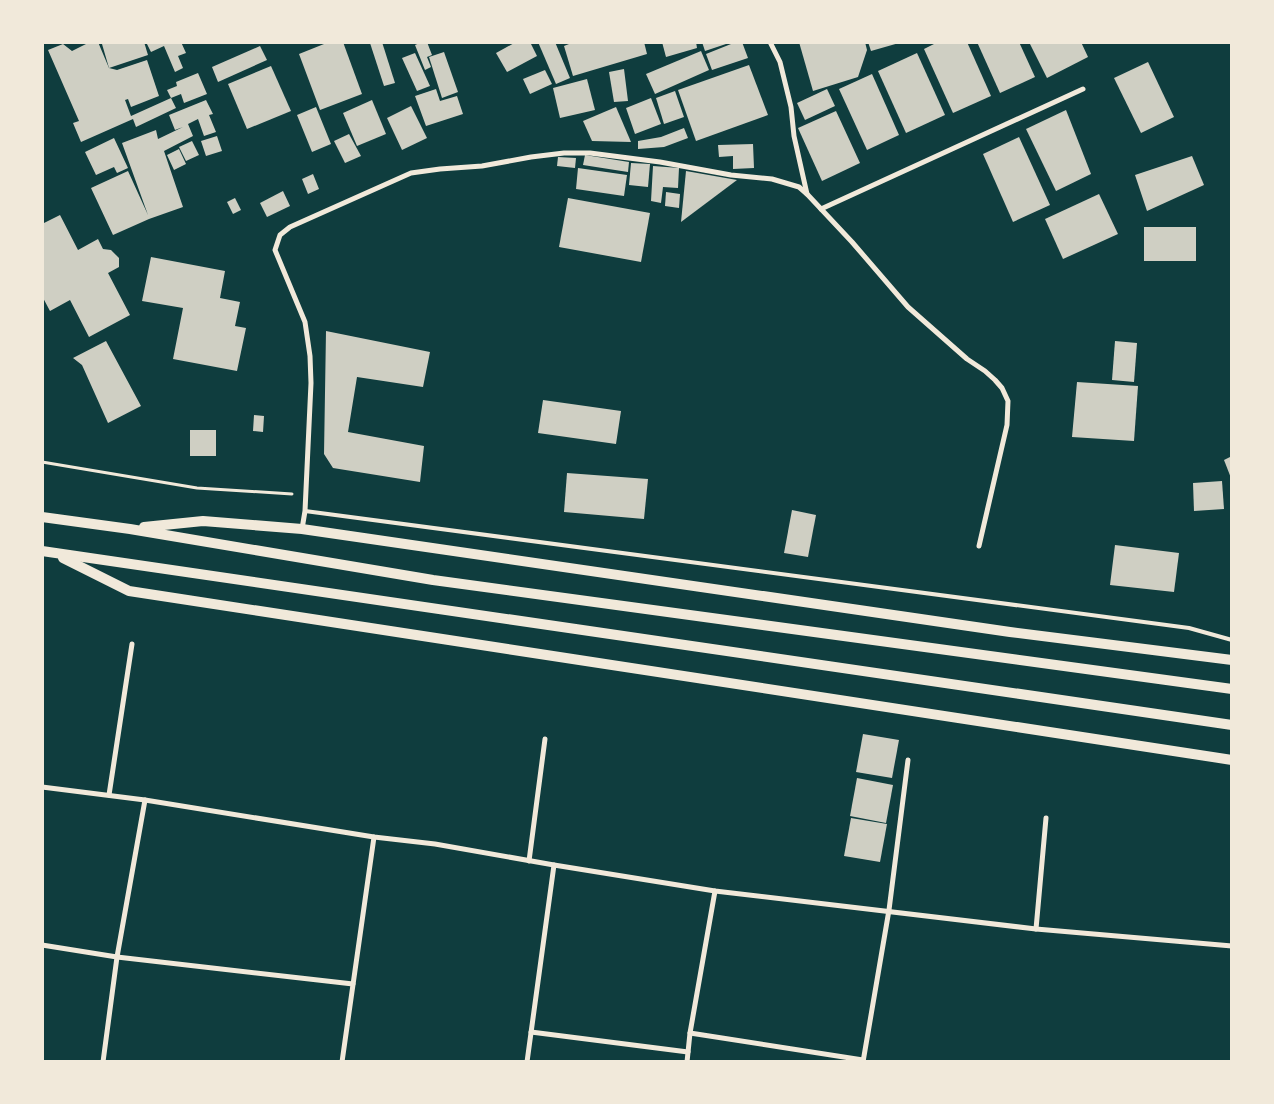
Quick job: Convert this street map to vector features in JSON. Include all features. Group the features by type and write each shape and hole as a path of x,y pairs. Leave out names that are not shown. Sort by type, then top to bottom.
{"main road":[{"path":"42,517 130,529 432,580 1232,689"},
{"path":"130,529 203,521 302,529 1001,631 1232,660"},
{"path":"42,551 1232,725"},
{"path":"55,553 129,591 1232,760"}],"street":[{"path":"770,42 780,62 791,107 794,136 807,194"},
{"path":"821,209 1083,89"},
{"path":"302,529 306,496 311,383 310,356 305,322 275,250 280,235 290,227 411,173 440,168 482,166 564,153 599,154 660,162 731,175 772,179 799,187 807,194 852,242 908,307 967,359 985,370 1002,388 1008,401 1007,424 979,546"},
{"path":"109,795 132,644"},
{"path":"529,861 545,739"},
{"path":"690,1033 863,1061 890,910 908,760"},
{"path":"42,787 146,800 374,837 435,844 716,891 890,910 1036,929 1232,946"},
{"path":"103,1062 117,957 146,800"},
{"path":"1036,929 1046,818"},
{"path":"342,1062 374,837"},
{"path":"527,1062 554,865"},
{"path":"687,1062 690,1033 716,891"},
{"path":"42,945 117,957 353,984"},
{"path":"531,1032 688,1052"}],"lane":[{"path":"305,511 1189,628 1232,640"}],"path":[{"path":"42,462 197,488 260,491 306,496"}],"building":[{"path":"90,42 98,42 109,68 117,70 147,60 159,96 131,107 128,99 125,100 131,116 171,98 176,108 136,127 133,119 81,142 73,123 79,121 48,50 63,44 72,51"},
{"path":"105,42 144,42 148,55 109,68 102,44"},
{"path":"146,42 181,42 186,53 178,56 183,68 175,72 164,46 151,52"},
{"path":"329,42 343,42 362,94 320,110 299,54"},
{"path":"382,42 395,83 384,86 370,43"},
{"path":"427,42 432,55 427,57 431,67 425,70 415,45"},
{"path":"516,42 530,42 537,56 507,72 496,53"},
{"path":"538,42 555,42 570,78 556,84"},
{"path":"574,42 644,42 647,54 573,76 564,46"},
{"path":"662,42 696,42 697,48 666,57"},
{"path":"702,42 729,42 729,43 705,51"},
{"path":"736,42 742,42 748,58 712,70 706,54"},
{"path":"799,42 865,42 867,50 858,77 813,91"},
{"path":"868,42 899,42 899,43 871,51"},
{"path":"938,42 967,42 991,96 953,113 924,49"},
{"path":"977,42 1019,42 1035,77 1000,93"},
{"path":"1029,42 1081,42 1088,57 1047,78"},
{"path":"260,46 267,60 218,82 212,67"},
{"path":"701,51 709,70 655,94 646,74"},
{"path":"444,52 458,92 442,98 429,57"},
{"path":"415,53 430,86 417,91 402,58"},
{"path":"917,53 945,115 906,133 878,71"},
{"path":"1148,62 1174,117 1141,133 1114,78"},
{"path":"749,65 768,115 696,141 678,90"},
{"path":"271,66 291,111 247,129 228,84"},
{"path":"624,69 628,101 614,102 609,72"},
{"path":"545,70 552,84 530,94 523,79"},
{"path":"198,73 207,94 184,103 181,94 171,98 167,90 177,86 176,82"},
{"path":"872,74 899,135 867,150 839,89"},
{"path":"587,79 595,110 560,118 553,88"},
{"path":"436,89 440,101 457,96 463,114 426,126 415,96"},
{"path":"827,89 835,106 805,120 797,103"},
{"path":"675,91 684,117 664,124 656,98"},
{"path":"651,98 661,124 635,134 626,108"},
{"path":"206,100 213,114 209,115 216,132 204,136 198,119 188,124 193,136 164,151 183,207 113,235 91,188 128,171 148,215 122,143 156,130 158,139 183,127 175,130 169,115"},
{"path":"372,100 386,134 357,146 343,113"},
{"path":"411,106 427,138 402,150 387,118"},
{"path":"316,107 331,144 312,152 297,115"},
{"path":"616,107 631,142 592,141 583,121"},
{"path":"1066,110 1091,174 1056,191 1026,129"},
{"path":"836,111 860,163 822,181 798,128"},
{"path":"684,128 688,138 664,147 638,149 638,141 661,137"},
{"path":"349,134 361,156 345,163 334,141"},
{"path":"217,136 222,151 206,156 201,141"},
{"path":"1019,137 1050,205 1013,222 983,154"},
{"path":"114,138 128,168 117,173 114,167 96,175 85,152"},
{"path":"192,141 199,155 186,161 179,147"},
{"path":"753,144 754,168 733,169 733,156 719,157 718,145"},
{"path":"179,149 186,164 174,170 167,155"},
{"path":"585,155 629,162 628,172 583,165"},
{"path":"1192,156 1204,185 1147,211 1135,175"},
{"path":"558,157 576,158 575,168 557,166"},
{"path":"631,163 650,164 648,187 629,185"},
{"path":"653,166 679,168 678,188 663,187 661,203 651,201"},
{"path":"578,168 627,175 624,196 576,189"},
{"path":"686,171 737,180 681,222"},
{"path":"313,174 319,189 308,194 302,179"},
{"path":"283,191 290,206 267,217 260,203"},
{"path":"666,192 680,194 679,208 665,206"},
{"path":"1099,194 1118,234 1063,259 1045,219"},
{"path":"235,198 241,210 233,214 227,202"},
{"path":"568,198 650,213 641,262 559,247"},
{"path":"60,215 78,250 98,239 103,249 111,250 119,258 119,267 108,273 130,315 89,337 70,300 50,311 42,296 42,224"},
{"path":"1144,227 1196,227 1196,261 1144,261"},
{"path":"151,257 225,271 220,298 240,302 235,326 246,328 237,371 173,359 183,308 142,301"},
{"path":"326,331 430,352 423,387 357,377 348,432 424,446 420,482 333,468 324,454"},
{"path":"106,341 141,406 108,423 82,365 73,358"},
{"path":"1115,341 1137,343 1134,382 1112,380"},
{"path":"1077,382 1138,386 1134,441 1072,437"},
{"path":"543,400 621,411 616,444 538,433"},
{"path":"254,415 264,416 263,432 253,431"},
{"path":"190,430 216,430 216,456 190,456"},
{"path":"1232,456 1232,478 1231,478 1224,460"},
{"path":"567,473 648,479 644,519 564,512"},
{"path":"1222,481 1224,509 1194,511 1193,483"},
{"path":"792,510 816,515 808,557 784,553"},
{"path":"1115,545 1179,553 1174,592 1110,585"},
{"path":"863,734 899,740 892,778 856,772"},
{"path":"857,778 893,785 886,823 850,816"},
{"path":"851,818 887,824 880,862 844,856"}]}
